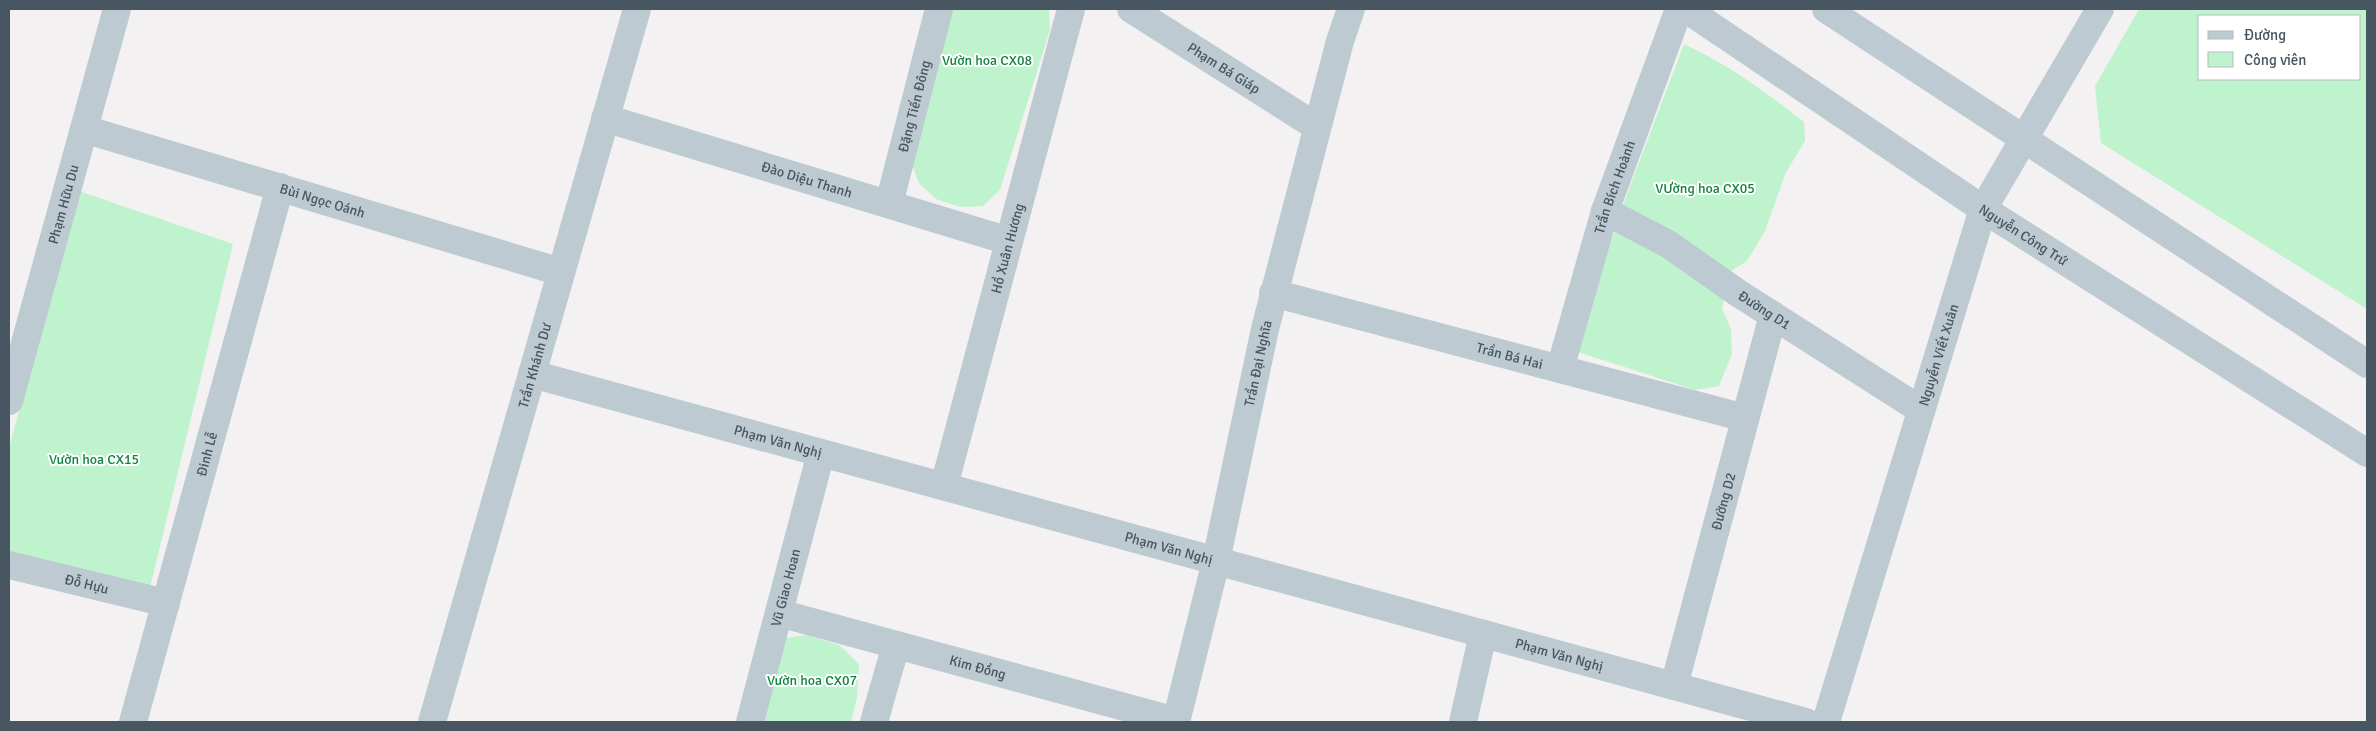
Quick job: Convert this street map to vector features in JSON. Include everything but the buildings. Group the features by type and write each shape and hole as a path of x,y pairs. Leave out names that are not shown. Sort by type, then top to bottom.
{"street":[{"name":"Phạm Hữu Du","path":"9,401 117,9"},
{"name":"Đặng Tiến Đông","path":"890,204 939,9"},
{"name":"Hồ Xuân Hương","path":"944,486 1071,9"},
{"name":"Phạm Bá Giáp","path":"1132,9 1317,127"},
{"name":"Trần Đại Nghĩa","path":"1176,722 1216,561 1274,292 1317,127 1351,9"},
{"name":"Trần Bích Hoành","path":"1560,369 1605,211 1679,9"},
{"name":"Nguyễn Công Trứ","path":"1686,9 1983,209 2367,453"},
{"path":"1826,9 2367,364"},
{"name":"Nguyễn Viết Xuân","path":"1826,722 1983,209 2100,9"},
{"name":"Trần Khánh Dư","path":"432,722 605,118 631,10"},
{"name":"Đào Diệu Thanh","path":"605,118 1009,240"},
{"name":"Bùi Ngọc Oánh","path":"84,129 561,272"},
{"name":"Đinh Lễ","path":"133,722 280,187"},
{"name":"Đường D1","path":"1605,211 1668,244 1773,315 1921,410"},
{"name":"Trần Bá Hai","path":"1274,292 1746,418"},
{"name":"Đường D2","path":"1674,686 1773,315"},
{"name":"Phạm Văn Nghị","path":"532,374 1806,722"},
{"name":"Vũ Giao Hoan","path":"750,722 821,453"},
{"name":"Đỗ Hựu","path":"9,565 166,602"},
{"name":"Kim Đồng","path":"779,613 1176,722"},
{"path":"1463,722 1483,634"},
{"path":"874,722 896,645"}],"green space":[{"name":"Vườn hoa CX08","path":"948,9 1049,9 1050,30 1000,190 983,206 960,207 936,199 919,183 909,157"},
{"path":"2139,9 2367,9 2367,309 2101,143 2095,86"},
{"name":"VƯờng hoa CX05","path":"1684,44 1716,60 1746,79 1804,122 1805,141 1786,172 1765,231 1747,261 1731,271 1722,308 1731,329 1732,354 1719,386 1695,390 1575,351 1626,197"},
{"name":"Vườn hoa CX15","path":"79,191 233,244 149,592 9,554 9,448"},
{"name":"Vườn hoa CX07","path":"807,635 839,645 859,664 857,698 851,722 756,722 779,639"}]}
